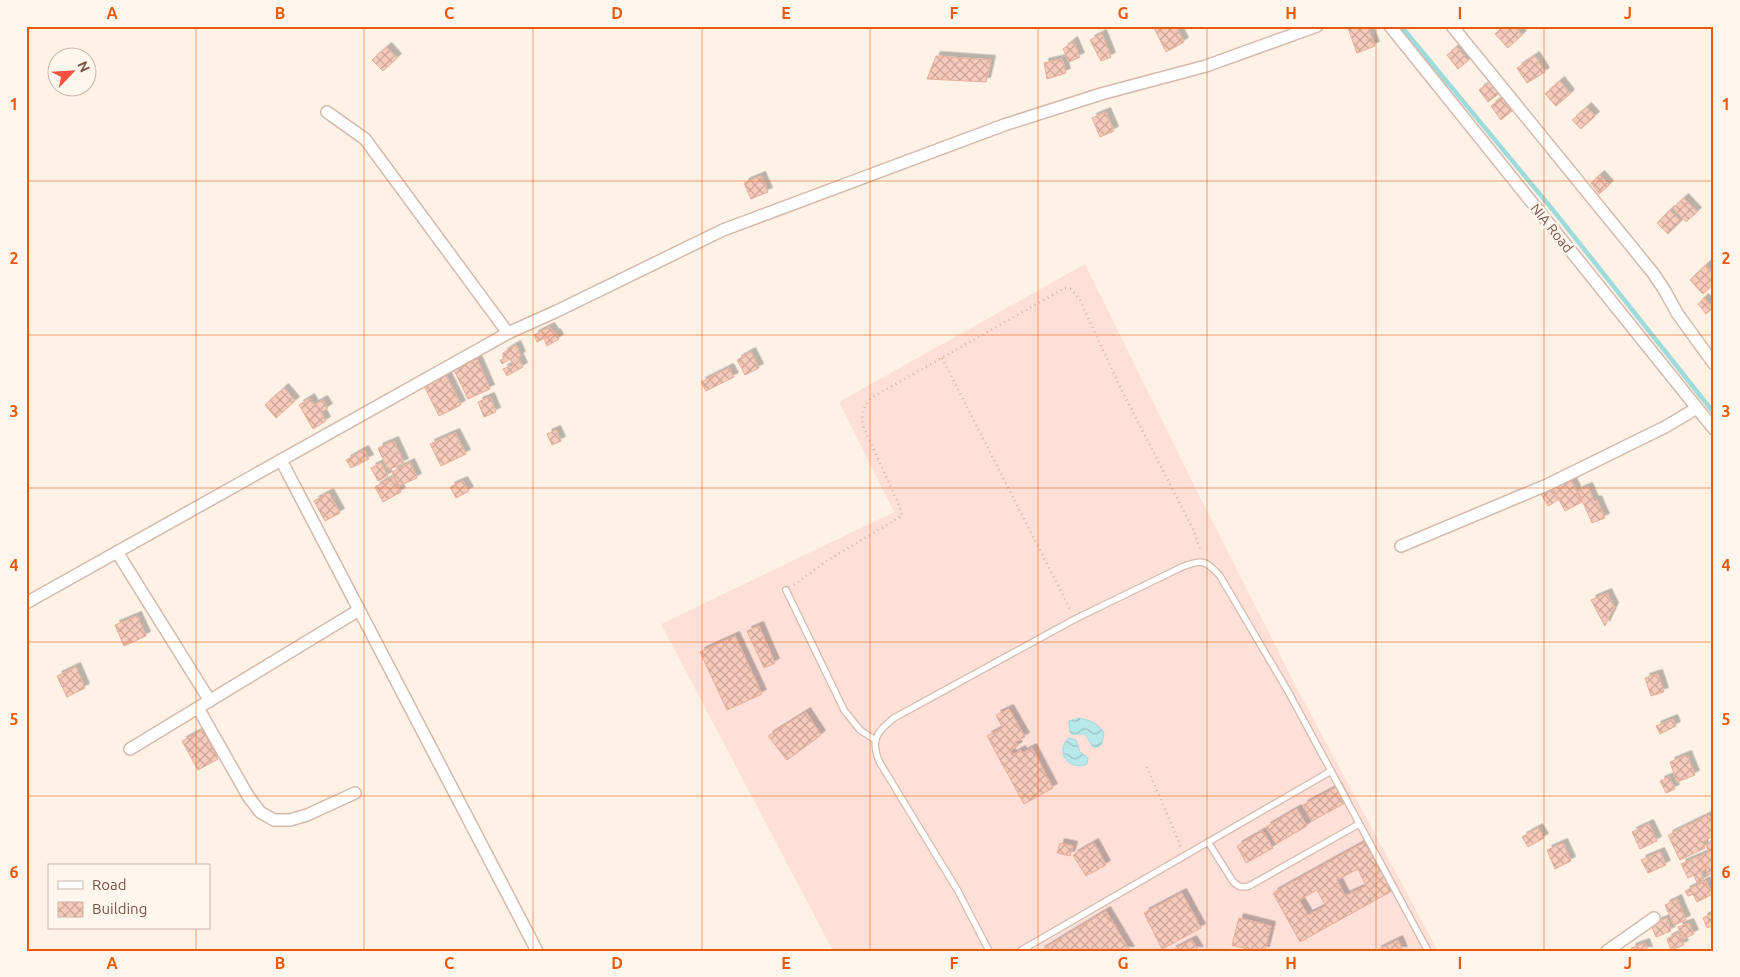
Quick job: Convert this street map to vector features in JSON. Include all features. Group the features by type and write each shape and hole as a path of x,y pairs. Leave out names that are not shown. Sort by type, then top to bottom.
{"street":[{"path":"26,603 508,333 723,230 1004,125 1132,85 1206,66 1316,26"},
{"name":"NIA Road","path":"1390,26 1714,429"},
{"path":"1452,26 1653,273 1677,313 1714,364"},
{"path":"327,112 366,139 508,333"},
{"path":"1401,546 1550,484 1665,427 1697,408"},
{"path":"281,460 538,951"},
{"path":"117,552 210,700"},
{"path":"130,749 359,610"},
{"path":"198,708 248,796 260,812 274,820 290,820 307,815 355,793"},
{"path":"1607,951 1654,918"}],"lane":[{"path":"989,951 958,891 880,764 875,753 875,740 880,729 894,718 1075,619 1182,567 1203,561 1211,566 1220,576 1289,693 1428,951"},
{"path":"786,590 844,710 860,730 875,740"},
{"path":"1020,951 1331,771"},
{"path":"1208,842 1232,880 1237,886 1242,888 1249,886 1360,824"}],"path":[{"path":"786,590 828,560 902,516 900,507 863,426 861,416 864,407 871,398 1065,288 1071,289 1080,300 1121,389 1194,531 1203,561"},
{"path":"942,358 1075,619"},
{"path":"1147,766 1184,856"}],"shaded area":[{"path":"1085,264 1299,692 1438,951 833,951 661,624 894,512 839,402"}],"water":[{"path":"1078,718 1090,721 1099,727 1104,733 1102,744 1098,747 1093,747 1085,734 1072,734 1070,732 1069,721"},
{"path":"1069,738 1076,740 1080,752 1088,758 1087,764 1074,765 1066,759 1063,749"}],"building":[{"path":"1153,26 1176,26 1184,42 1166,52"},
{"path":"1352,26 1367,26 1375,46 1357,53 1348,28"},
{"path":"1504,26 1514,26 1522,35 1508,48 1495,34"},
{"path":"1102,34 1111,57 1101,61 1090,40"},
{"path":"1073,41 1080,57 1069,62 1063,49"},
{"path":"387,47 397,58 383,71 372,60"},
{"path":"1457,47 1468,61 1458,69 1447,55"},
{"path":"936,56 991,60 986,82 927,79"},
{"path":"1535,56 1545,72 1527,83 1517,68"},
{"path":"1062,59 1066,73 1047,79 1044,63"},
{"path":"1491,81 1500,93 1488,102 1479,90"},
{"path":"1560,81 1570,94 1556,106 1545,94"},
{"path":"1502,97 1512,111 1501,120 1491,106"},
{"path":"1587,107 1595,116 1581,129 1572,120"},
{"path":"1106,112 1114,131 1100,137 1092,118"},
{"path":"1600,175 1609,185 1599,194 1591,183"},
{"path":"761,176 768,192 751,199 744,183"},
{"path":"1684,198 1697,212 1686,222 1673,208"},
{"path":"1670,210 1681,221 1668,234 1657,223"},
{"path":"1706,265 1714,274 1714,284 1703,294 1690,280"},
{"path":"1704,298 1713,308 1706,314 1698,304"},
{"path":"550,327 554,333 537,342 534,335"},
{"path":"556,333 559,339 547,346 544,339"},
{"path":"516,345 521,356 518,357 523,367 507,376 503,369 513,365 510,359 502,364 500,360 503,359 503,353"},
{"path":"751,352 759,368 745,375 737,360"},
{"path":"477,359 490,389 468,399 454,370"},
{"path":"729,368 734,377 706,391 701,382"},
{"path":"446,375 461,405 439,416 424,386"},
{"path":"284,388 295,401 276,418 265,405"},
{"path":"490,397 496,412 484,417 478,402"},
{"path":"310,398 314,405 323,400 328,408 321,412 326,421 313,429 299,405"},
{"path":"556,430 561,441 552,445 547,434"},
{"path":"455,433 466,454 441,466 430,444"},
{"path":"394,441 404,463 388,470 378,448"},
{"path":"364,450 369,459 351,468 346,460"},
{"path":"381,463 388,476 378,481 371,468"},
{"path":"410,463 417,478 399,486 392,472"},
{"path":"393,477 401,492 383,502 375,487"},
{"path":"1570,478 1582,502 1565,511 1552,487"},
{"path":"463,481 469,491 456,498 450,487"},
{"path":"1588,487 1594,501 1597,500 1605,518 1592,523 1578,491"},
{"path":"1551,488 1558,500 1548,506 1541,494"},
{"path":"329,493 340,513 325,521 314,501"},
{"path":"1607,593 1614,607 1605,626 1591,600"},
{"path":"137,616 146,636 124,646 115,625"},
{"path":"759,626 775,663 764,668 747,631"},
{"path":"735,636 762,694 727,710 700,652"},
{"path":"76,667 85,688 67,697 57,676"},
{"path":"1658,674 1664,692 1651,696 1645,678"},
{"path":"1009,709 1025,737 1015,742 1018,746 1010,751 1012,755 1021,750 1022,753 1032,748 1053,788 1024,804 987,736 1003,728 996,715"},
{"path":"806,712 821,735 787,760 768,736"},
{"path":"1673,719 1676,726 1660,734 1656,726"},
{"path":"203,730 218,759 198,770 182,741"},
{"path":"1687,755 1695,775 1677,782 1670,762"},
{"path":"1669,777 1675,789 1666,793 1660,781"},
{"path":"1337,787 1345,803 1312,821 1303,805"},
{"path":"1297,809 1307,826 1276,844 1266,827"},
{"path":"1709,815 1714,824 1714,836 1702,842 1705,848 1680,860 1668,835"},
{"path":"1649,824 1657,841 1640,849 1632,832"},
{"path":"1538,828 1544,838 1528,847 1522,837"},
{"path":"1263,831 1273,848 1246,863 1237,846"},
{"path":"1365,842 1392,891 1300,942 1273,893","holes":["1358,869 1366,886 1345,896 1337,880","1317,890 1326,906 1308,915 1299,900"]},
{"path":"1714,842 1714,872 1709,875 1700,856 1709,852 1706,845"},
{"path":"1060,843 1073,846 1070,856 1057,853"},
{"path":"1094,843 1106,865 1086,876 1073,855"},
{"path":"1563,843 1571,861 1555,869 1547,850"},
{"path":"1660,852 1666,865 1648,873 1641,860"},
{"path":"1700,856 1706,869 1701,872 1704,880 1697,883 1694,875 1688,878 1681,864"},
{"path":"1706,881 1713,894 1697,902 1693,894 1688,896 1685,891"},
{"path":"1182,893 1201,928 1162,949 1144,913"},
{"path":"1677,899 1686,920 1674,925 1665,905"},
{"path":"1106,911 1130,951 1040,951"},
{"path":"1714,913 1714,930 1712,926 1707,928 1703,918"},
{"path":"1239,918 1271,926 1265,951 1255,951 1232,945"},
{"path":"1667,918 1671,931 1656,937 1651,925"},
{"path":"1689,923 1694,934 1683,939 1678,927"},
{"path":"1678,933 1684,945 1671,950 1667,939"},
{"path":"1192,940 1199,951 1171,951"},
{"path":"1398,940 1403,951 1376,951"},
{"path":"1645,943 1648,951 1632,951 1631,948"}],"waterway":[{"path":"1401,26 1557,215 1714,413"}]}
